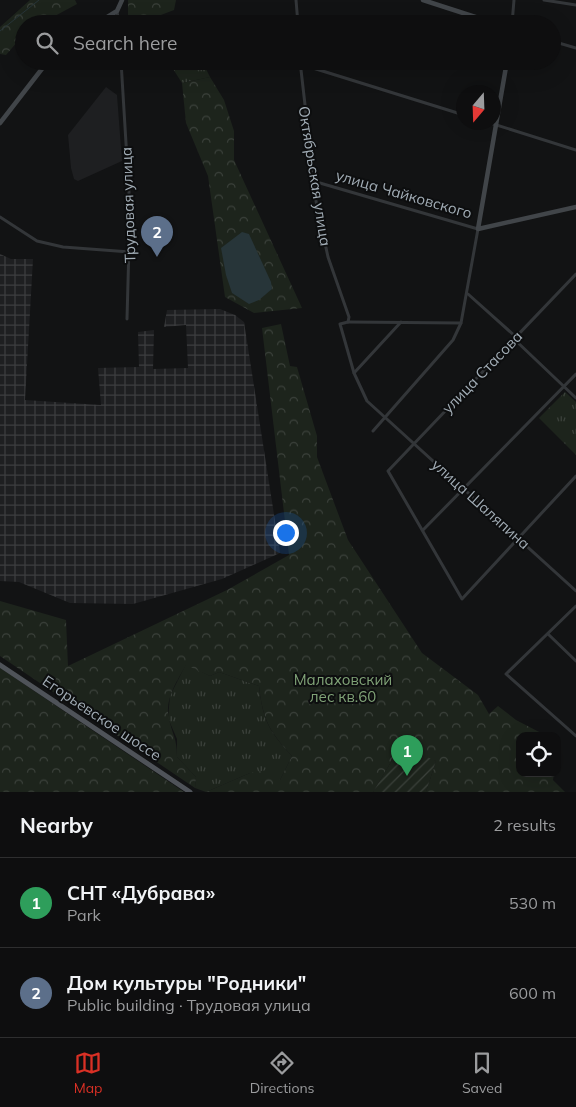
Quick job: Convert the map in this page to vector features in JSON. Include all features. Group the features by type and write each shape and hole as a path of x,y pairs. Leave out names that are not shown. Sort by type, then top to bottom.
{"main road":[{"name":"Егорьевское шоссе","path":"0,665 190,792"}],"street":[{"path":"111,15 117,11 122,0"},
{"path":"296,0 297,15"},
{"path":"423,0 469,15"},
{"path":"513,15 514,0"},
{"path":"544,0 576,5"},
{"path":"117,11 118,15"},
{"path":"561,44 576,48"},
{"path":"0,123 41,70"},
{"name":"Трудовая улица","path":"122,70 130,209 127,319"},
{"name":"Октябрьская улица","path":"301,70 313,181 328,257 348,317 348,322 340,324 354,373 367,401 386,418"},
{"path":"322,70 456,112"},
{"path":"501,100 506,70"},
{"path":"501,127 576,150"},
{"path":"373,431 453,340 461,323 468,294 496,130"},
{"name":"улица Чайковского","path":"313,181 478,229 575,208"},
{"path":"0,216 37,241 63,247 130,252"},
{"name":"улица Стасова","path":"423,530 388,471 576,274"},
{"path":"468,294 576,398"},
{"path":"348,322 461,323"},
{"path":"354,373 402,322"},
{"path":"576,374 423,530 462,599 576,476"},
{"name":"улица Шаляпина","path":"386,418 576,592"},
{"path":"576,606 506,674 576,736"},
{"path":"548,634 576,661"}],"shaded area":[{"path":"106,87 117,95 122,161 78,181 74,179 71,168 68,135"},
{"path":"242,232 249,234 271,282 272,289 259,300 249,304 232,293 226,275 221,248"},
{"path":"0,254 11,259 33,259 25,400 101,405 98,368 139,367 138,332 154,330 153,369 188,368 186,325 164,327 167,310 220,309 235,315 244,322 280,553 222,579 133,604 70,603 19,582 0,581"}],"green space":[{"path":"30,0 75,0 77,4 57,15 15,15 15,44 6,55 0,54 0,27"},
{"path":"128,0 176,0 174,10 161,15 128,15"},
{"path":"174,70 206,70 210,77 182,83"},
{"path":"210,77 224,100 234,131 234,160 302,308 254,313 225,297 208,176 186,123 182,83"},
{"name":"Малаховский лес кв.60","path":"281,324 290,366 297,367 317,436 317,457 348,540 422,653 478,695 489,714 498,706 516,720 539,732 516,732 516,777 553,777 553,780 565,792 426,792 436,761 397,752 373,792 206,792 250,773 267,770 280,780 292,756 268,724 259,686 219,672 210,676 186,665 172,691 168,712 176,742 177,757 196,777 195,788 0,656 0,601 66,620 68,666 227,590 289,555 262,328"},
{"path":"565,392 576,402 576,455 539,418"},
{"path":"186,664 210,676 219,672 259,686 268,725 292,756 280,780 250,773 206,792 195,788 196,777 177,757 177,739 168,718 170,696"},
{"path":"0,668 184,792 0,792"},
{"path":"410,749 436,761 426,792 373,792 397,752"}],"waterway":[{"path":"20,15 39,0"},
{"path":"0,31 15,19"}],"place":[{"name":"Дом культуры \"Родники\"","path":"157,257"},
{"name":"СНТ «Дубрава»","path":"407,776"}]}
